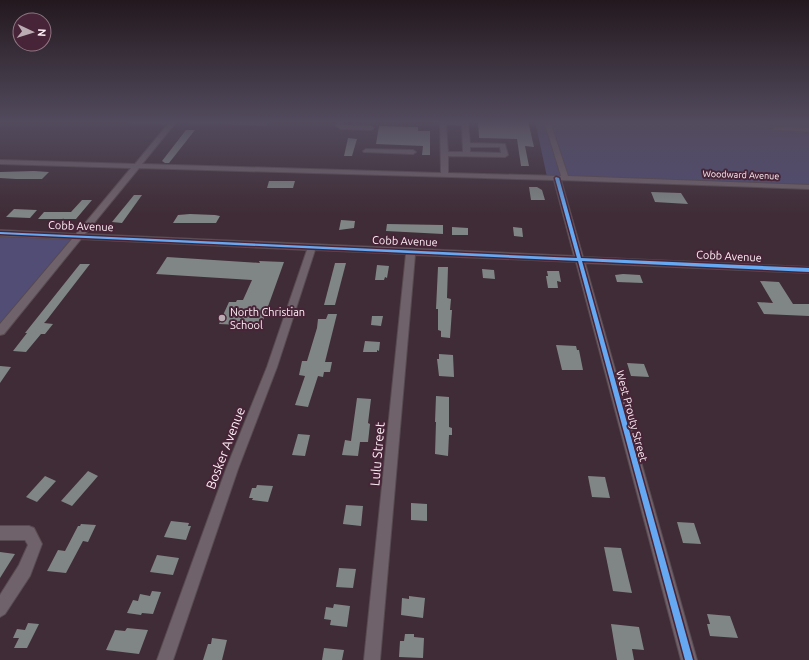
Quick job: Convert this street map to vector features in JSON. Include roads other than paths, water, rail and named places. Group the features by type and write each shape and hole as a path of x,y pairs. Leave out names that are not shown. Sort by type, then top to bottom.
{"street":[{"path":"0,332 149,152"},
{"path":"404,152 413,152"},
{"path":"445,175 444,154 505,155 504,152"},
{"name":"West Prouty Street","path":"555,152 579,259 689,660"},
{"name":"Woodward Avenue","path":"0,162 561,178 809,187"},
{"name":"Cobb Avenue","path":"0,233 809,270"},
{"name":"Bosker Avenue","path":"165,660 232,469 272,367 312,247"},
{"name":"Lulu Street","path":"372,660 411,251"},
{"path":"0,533 29,533 35,544 31,560 0,609"}],"place":[{"name":"North Christian School","path":"222,318"}]}
